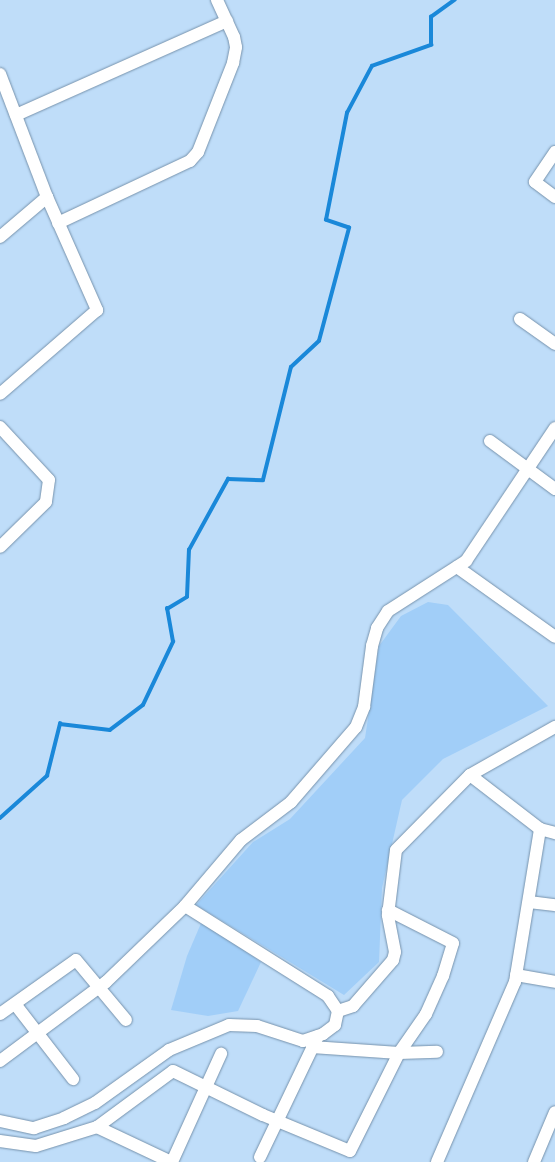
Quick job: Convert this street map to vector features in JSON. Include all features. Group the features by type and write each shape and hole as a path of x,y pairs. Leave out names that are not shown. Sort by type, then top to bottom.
{"street":[{"path":"58,223 190,161 198,152 233,63 236,47 227,21 217,0"},
{"path":"16,115 227,21"},
{"path":"0,74 47,197 97,310 0,394"},
{"path":"555,152 535,182 555,197"},
{"path":"0,237 47,197"},
{"path":"520,319 555,344"},
{"path":"0,428 49,480 46,502 0,547"},
{"path":"0,1061 37,1035 100,986 185,906 241,840 291,802 356,727 364,707 377,628 388,611 466,562 555,428"},
{"path":"490,442 555,489"},
{"path":"457,567 555,637"},
{"path":"338,1011 353,1006 393,960 395,952 388,910 396,850 470,775 555,727"},
{"path":"470,775 540,829 555,833"},
{"path":"437,1162 516,975 540,829"},
{"path":"529,902 555,905"},
{"path":"0,1121 34,1128 64,1118 95,1103 169,1050 229,1025 257,1026 303,1041 318,1036 335,1025 338,1011 328,996 185,906"},
{"path":"0,1142 36,1146 97,1127 173,1071 277,1121 350,1151 399,1053 426,1014 443,976 453,943 388,910"},
{"path":"0,1014 76,960 100,986 126,1020"},
{"path":"516,975 555,982"},
{"path":"14,1004 73,1079"},
{"path":"260,1157 318,1036"},
{"path":"312,1047 399,1053 437,1052"},
{"path":"97,1127 172,1162 221,1054"},
{"path":"534,1162 555,1112"}],"shaded area":[{"path":"428,602 448,605 548,706 443,759 402,800 382,888 379,962 344,995 196,905 253,842 290,819 365,738 379,646 401,616"},
{"path":"202,921 261,962 238,1011 208,1016 171,1010 187,956"}],"waterway":[{"path":"0,818 47,776 60,724 110,730 143,705 173,642 167,609 187,597 189,550 228,479 263,480 291,367 319,341 349,228 326,220 347,113 372,66 431,45 431,17 454,0"}]}
